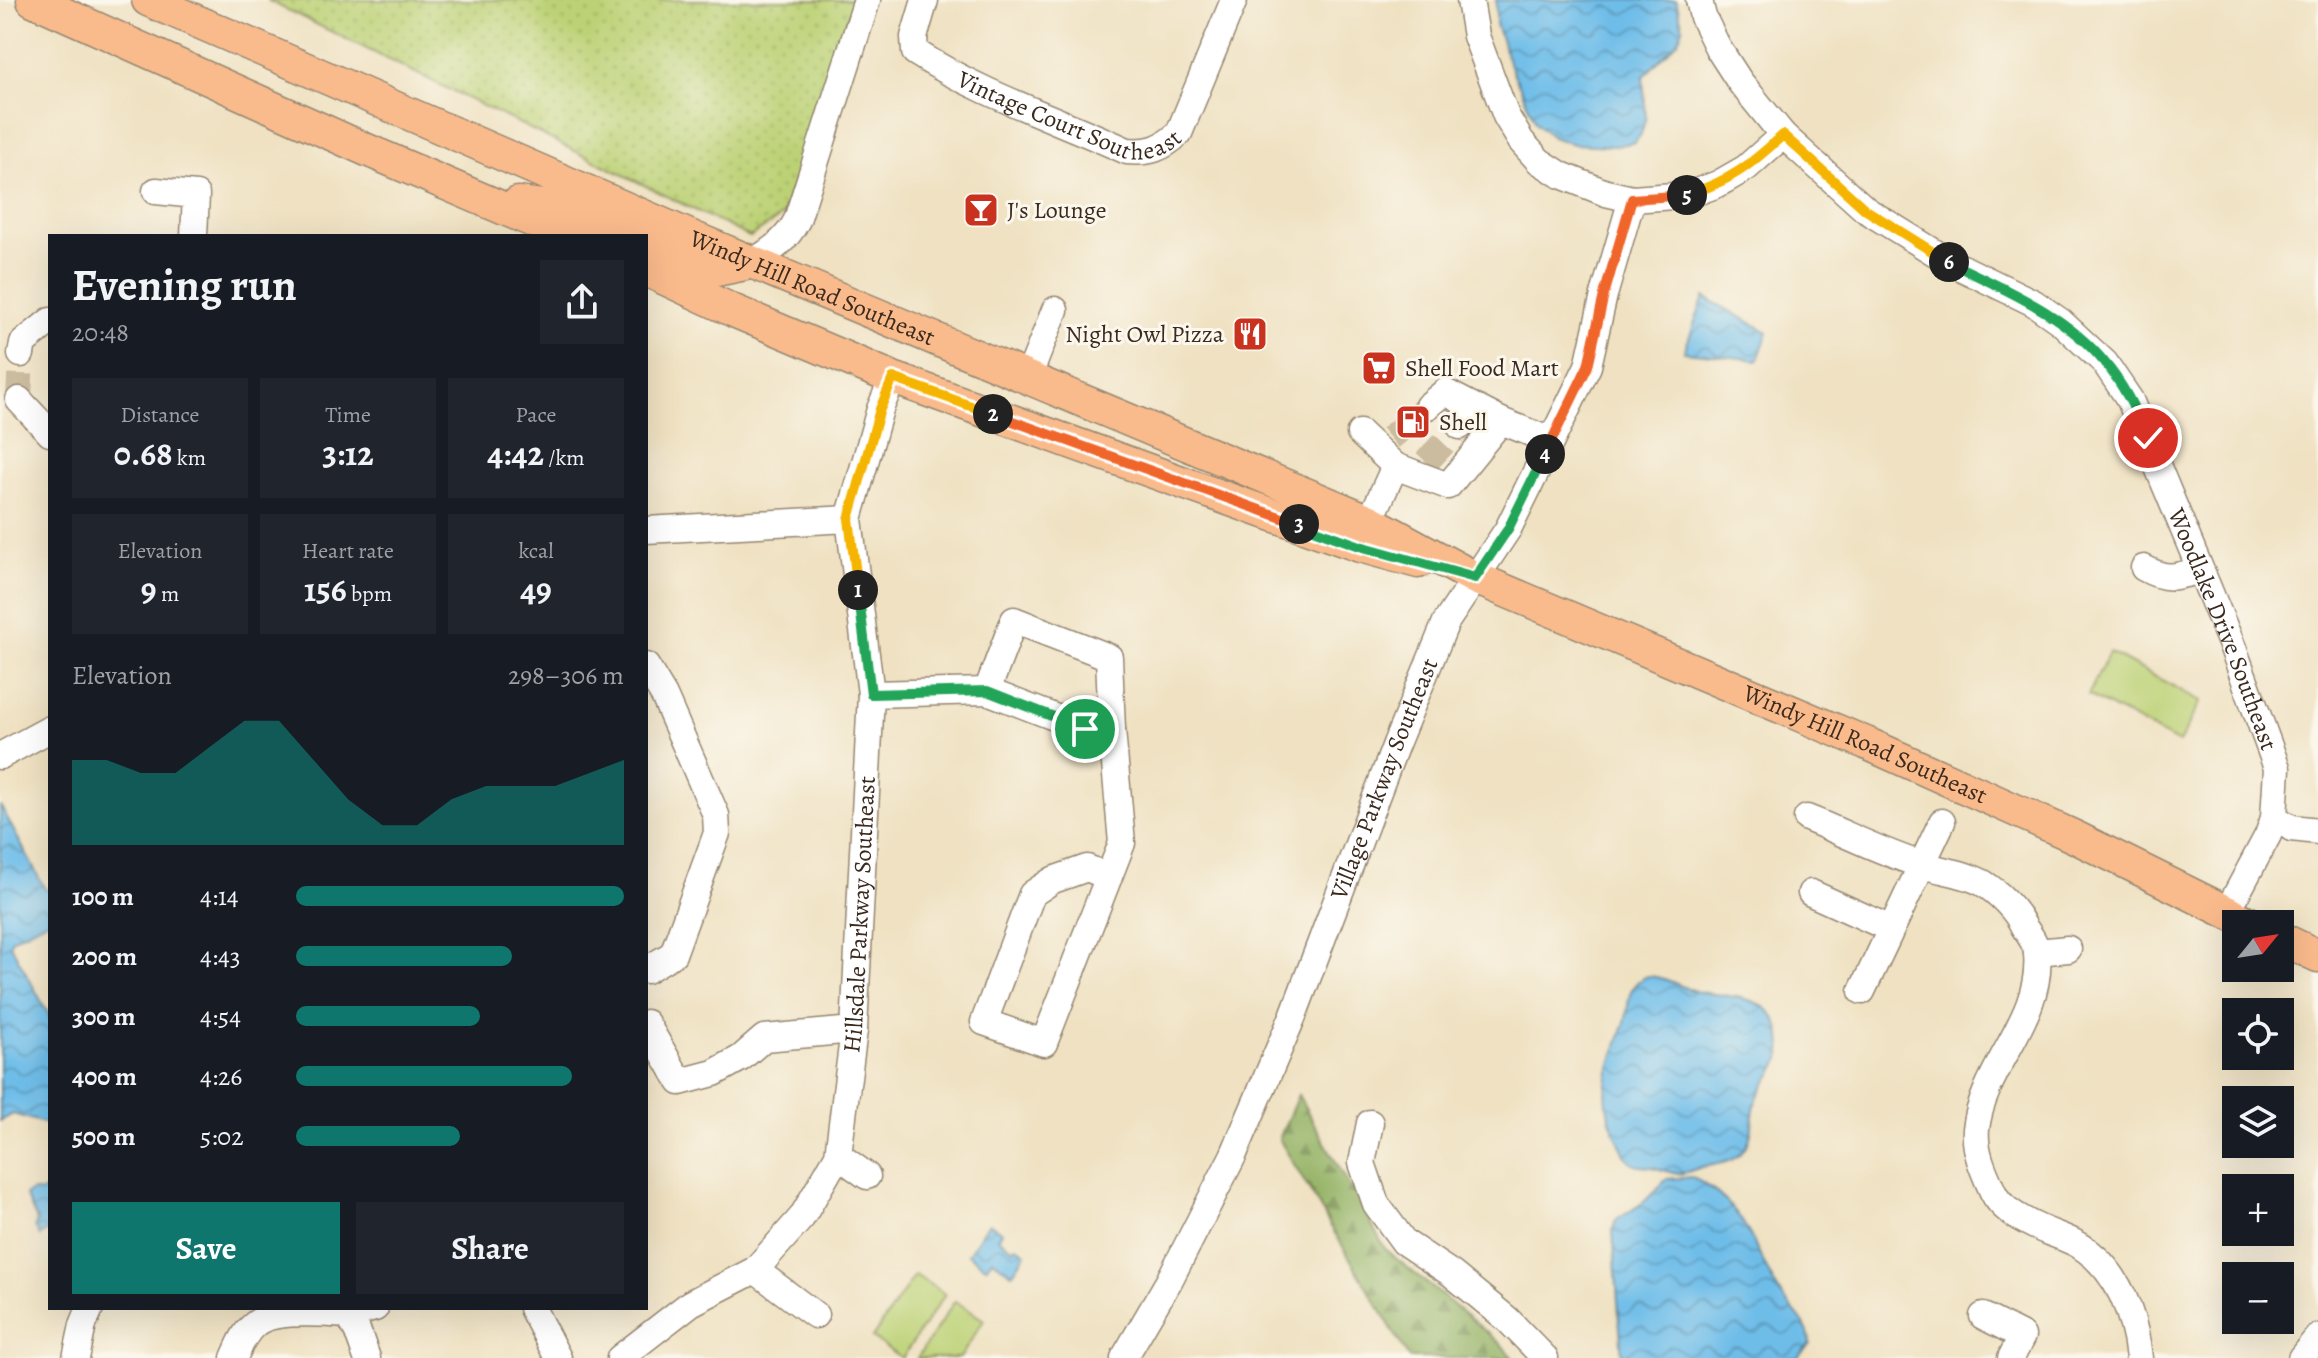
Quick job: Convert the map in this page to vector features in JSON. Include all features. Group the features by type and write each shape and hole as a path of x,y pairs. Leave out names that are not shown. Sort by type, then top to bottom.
{"main road":[{"path":"33,0 563,234"},
{"name":"Windy Hill Road Southeast","path":"148,0 751,263 1370,521 1475,578 1880,749 2075,837 2223,910"},
{"path":"479,198 567,209 625,234"},
{"path":"648,244 716,270 751,263"},
{"name":"Windy Hill Road Southeast","path":"648,271 893,378 1360,546 1475,578"},
{"path":"2294,945 2318,956"}],"street":[{"path":"751,263 778,245 797,220 867,0"},
{"name":"Vintage Court Southeast","path":"925,0 914,37 915,52 936,66 988,91 1127,151 1146,152 1161,147 1179,133 1234,0"},
{"path":"1470,0 1476,36 1506,116 1521,141 1539,161 1561,175 1606,193 1632,199 1688,195 1718,184 1746,168 1783,135"},
{"name":"Woodlake Drive Southeast","path":"1699,0 1703,17 1718,48 1740,82 1783,135 1866,210 1950,262 2034,303 2078,336 2105,363 2130,400 2271,744 2277,768 2274,818 2242,910"},
{"path":"156,191 196,195 194,234"},
{"name":"Village Parkway Southeast","path":"1124,1358 1169,1281 1233,1156 1293,1016 1391,757 1446,622 1508,529 1588,366 1604,295 1632,199"},
{"path":"1028,378 1055,310"},
{"path":"21,354 23,343 48,323"},
{"name":"Hillsdale Parkway Southeast","path":"620,1358 691,1303 755,1270 802,1217 838,1155 854,1030 871,694 849,519 880,409 893,378"},
{"path":"1428,406 1445,392 1468,417 1501,421 1551,441"},
{"path":"19,400 48,431"},
{"path":"1370,521 1394,453 1448,486 1501,421"},
{"path":"648,530 849,519"},
{"path":"2144,568 2161,577 2200,570"},
{"path":"987,691 1014,620 1109,657 1122,843 1109,877 1044,1043 984,1022 1032,894 1053,880 1087,868 1109,877"},
{"path":"648,669 664,696 716,815 717,833 673,954 648,969"},
{"path":"871,694 987,691 1085,729 1112,730"},
{"path":"0,756 48,730"},
{"path":"1807,818 1921,865 1951,871 1983,884 2008,905 2022,922 2037,952 2034,983 2015,1039 1996,1067 1980,1108 1976,1131 1977,1153 1995,1197 2014,1216 2076,1244 2099,1260 2119,1285 2136,1330 2139,1358"},
{"path":"2274,818 2292,828 2318,831"},
{"path":"1862,991 1942,822"},
{"path":"1811,893 1891,929"},
{"path":"2037,952 2068,949"},
{"path":"648,1026 680,1082 728,1066 764,1038 854,1030"},
{"path":"1370,1123 1362,1163 1376,1204 1404,1242 1452,1274 1507,1319 1545,1358"},
{"path":"838,1155 867,1176"},
{"path":"755,1270 815,1315"},
{"path":"76,1358 89,1310"},
{"path":"234,1358 250,1328 257,1322 284,1315 348,1315 367,1310"},
{"path":"533,1310 558,1358"},
{"path":"348,1315 367,1358"},
{"path":"1983,1316 2022,1336 2011,1358"},
{"path":"2301,1358 2318,1337"}],"green space":[{"path":"267,0 853,0 783,215 750,237"},
{"path":"2109,652 2201,701 2179,743 2088,695"},
{"path":"1298,1095 1386,1250 1500,1343 1513,1358 1409,1358 1279,1139"},
{"path":"915,1275 945,1294 902,1358 872,1338"},
{"path":"955,1301 984,1320 960,1358 917,1358"}],"water":[{"path":"1496,0 1676,0 1683,28 1678,41 1643,77 1646,117 1635,142 1616,146 1573,144 1552,137 1536,123 1509,63 1496,24"},
{"path":"1704,297 1768,332 1758,360 1684,352"},
{"path":"0,805 48,890 48,920 12,939 10,944 48,1013 48,1124 13,1114 0,1121"},
{"path":"1647,976 1699,992 1750,1000 1771,1013 1777,1023 1782,1045 1780,1060 1758,1096 1748,1143 1731,1160 1683,1173 1636,1165 1628,1160 1612,1127 1606,1096 1610,1068 1632,990"},
{"path":"1692,1177 1711,1189 1736,1213 1779,1292 1803,1322 1810,1344 1797,1358 1622,1358 1613,1231 1615,1221 1644,1202 1667,1179"},
{"path":"48,1188 48,1231 40,1236 35,1227 37,1220 25,1195 33,1191 40,1193"},
{"path":"989,1223 1002,1232 998,1238 1026,1253 1012,1274 992,1259 986,1267 968,1254"}],"tunnel":[{"path":"19,400 21,354"},
{"path":"1390,438 1428,406"},
{"path":"1426,462 1460,426"}],"place":[{"name":"J's Lounge","path":"981,210"},
{"name":"Night Owl Pizza","path":"1250,334"},
{"name":"Shell Food Mart","path":"1379,368"},
{"name":"Shell","path":"1413,422"}],"route":[{"path":"1085,729 987,691 871,694 849,519 880,409 893,378 1360,546 1475,578 1508,529 1588,366 1604,295 1632,199 1688,195 1718,184 1746,168 1783,135 1866,210 1892,228 1950,262 2034,303 2078,336 2105,363 2130,400 2148,438"}]}
